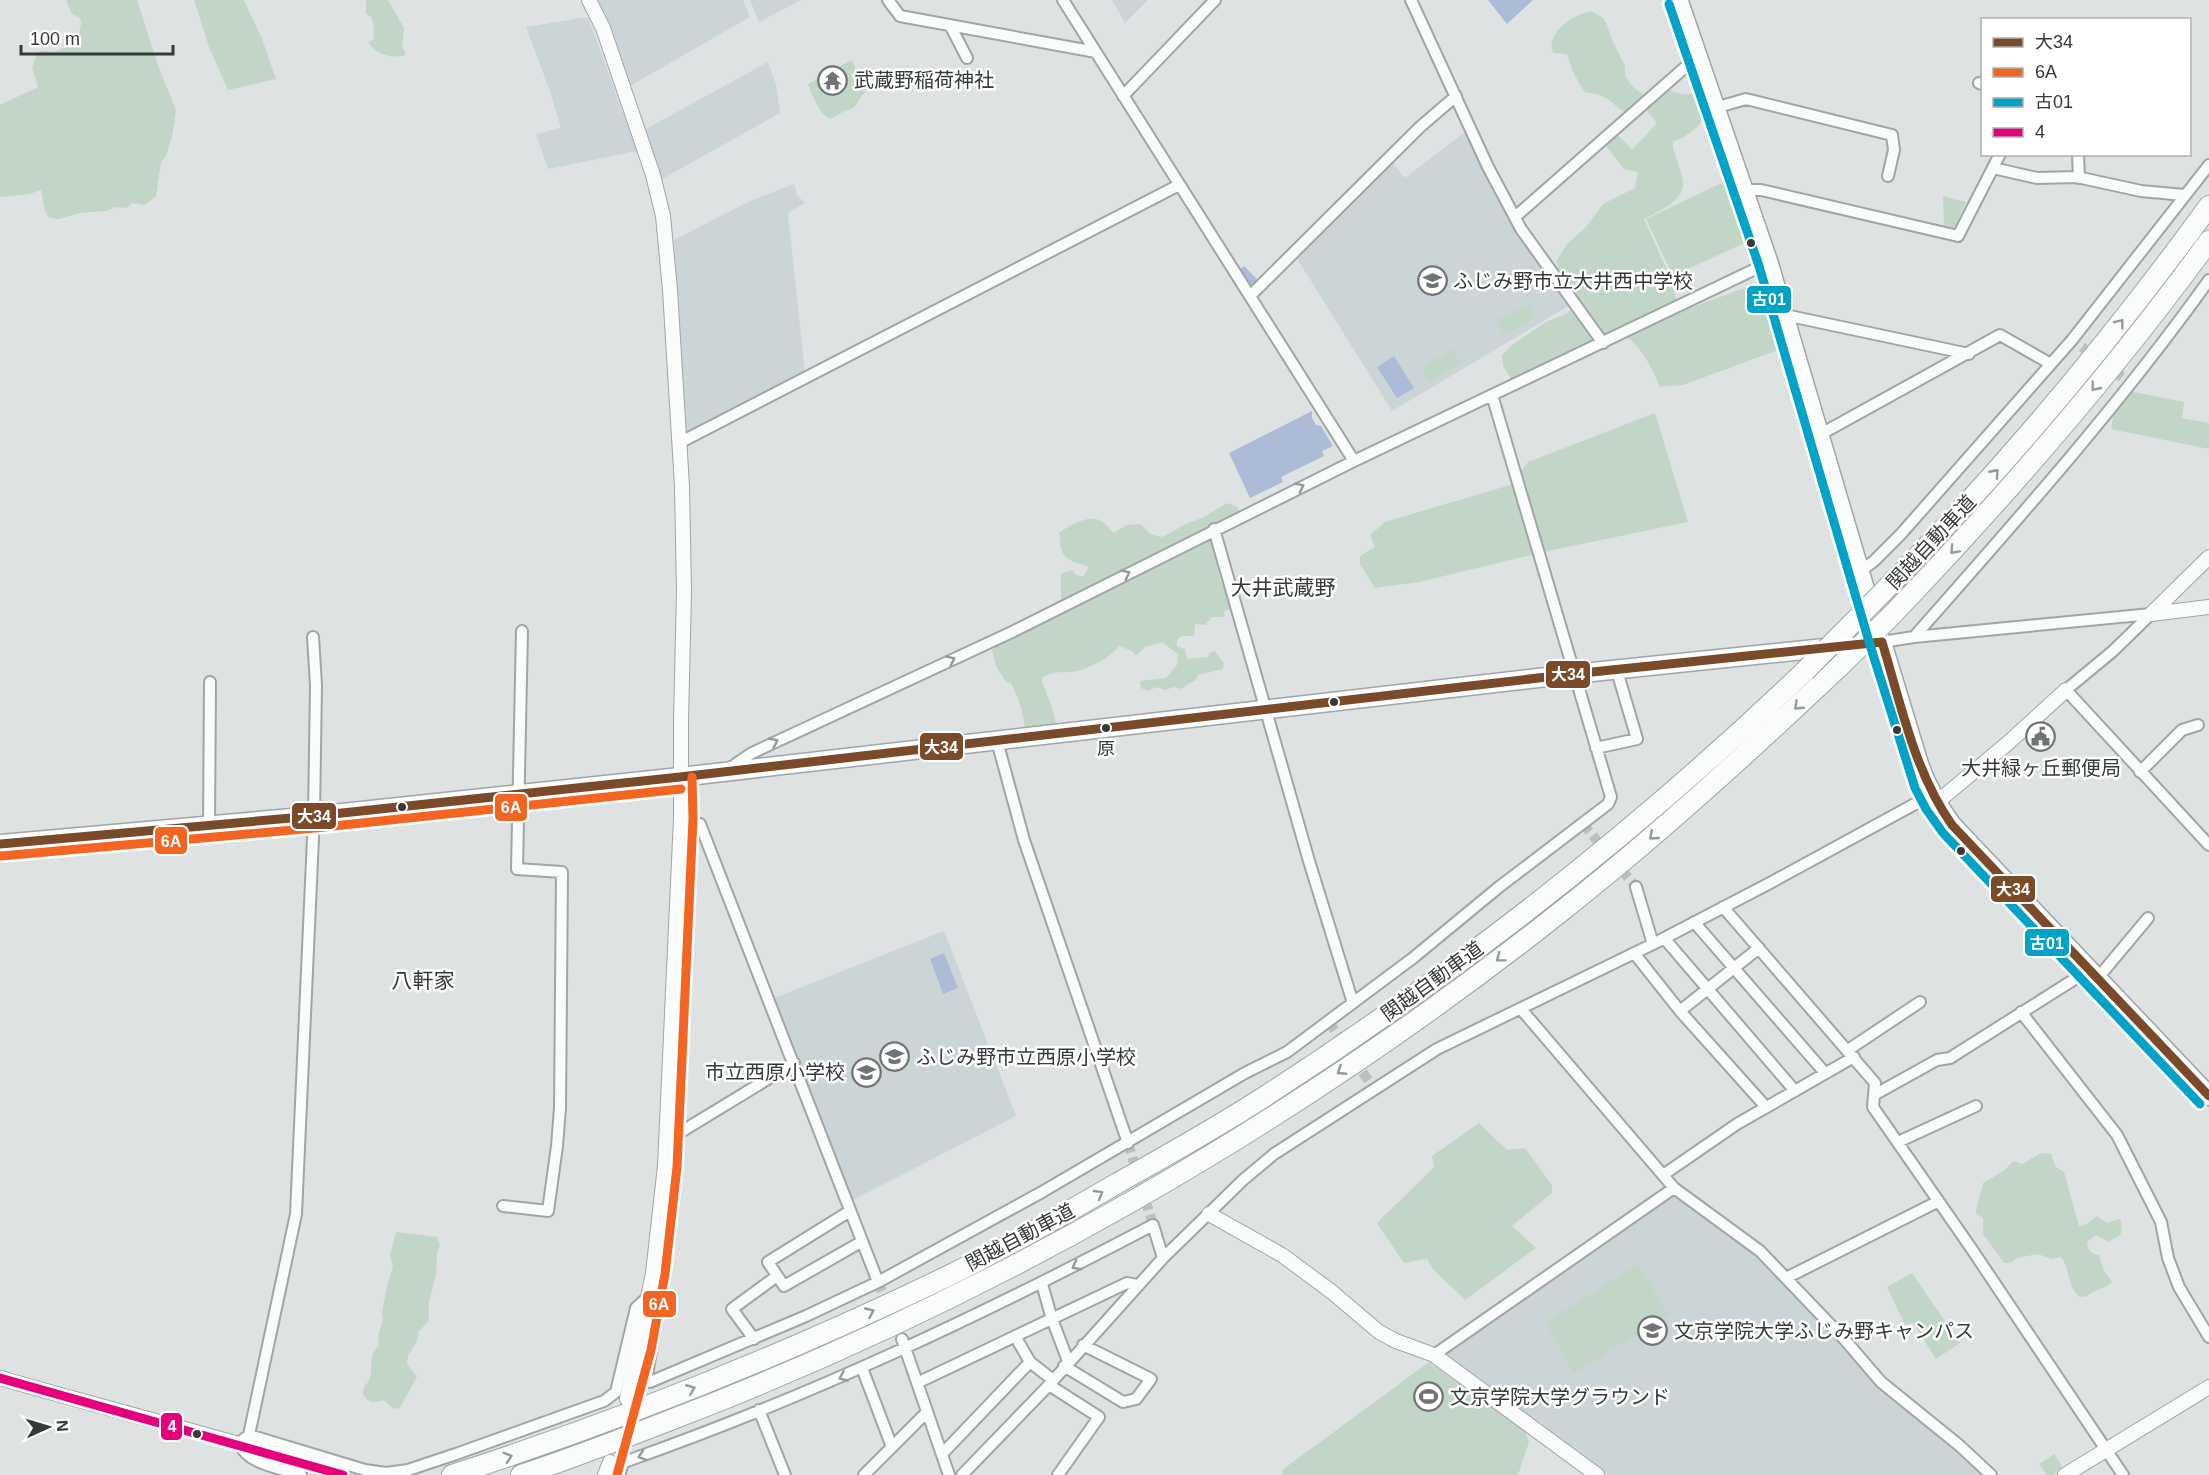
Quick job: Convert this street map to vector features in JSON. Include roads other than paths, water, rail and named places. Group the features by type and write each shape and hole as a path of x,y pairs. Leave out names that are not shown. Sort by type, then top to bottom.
{"highway":[{"name":"関越自動車道","path":"452,1475 593,1428 812,1339 949,1275 1011,1243 1180,1148 1275,1090 1453,968 1628,829 1712,756 1805,670 1883,592 1999,469 2073,381 2209,206"},
{"name":"関越自動車道","path":"521,1475 711,1404 821,1359 938,1303 1083,1228 1276,1113 1381,1044 1556,915 1692,803 1840,666 1952,552 2020,476 2095,387 2209,241"}],"main road":[{"path":"1680,0 1770,262 1919,764 1936,803 1952,825 2209,1096"},
{"path":"0,844 314,816 680,777 1573,674 1882,642"}],"street":[{"path":"589,0 603,28 659,197 667,240 679,443 684,591 681,818 664,1178 649,1296 627,1399"},
{"path":"888,0 900,16 1095,52"},
{"path":"1063,0 1354,460"},
{"path":"1123,96 1215,0"},
{"path":"1411,0 1488,167 1521,229 1603,343"},
{"path":"950,25 967,58"},
{"path":"1515,217 1699,55"},
{"path":"1250,296 1420,127 1456,96"},
{"path":"1718,107 1746,99 1892,135 1894,150 1888,176"},
{"path":"1746,189 1761,190 1958,236 1999,156"},
{"path":"2078,156 2079,178"},
{"path":"1862,570 1901,534 2072,340 2209,165"},
{"path":"1994,168 2037,178 2079,178 2141,191 2184,195"},
{"path":"679,443 1179,185"},
{"path":"724,772 752,753 1012,632 1354,460 1770,262"},
{"path":"1914,637 2042,492 2126,380 2178,324 2209,280"},
{"path":"1785,315 1969,354"},
{"path":"1821,434 2001,335 2051,364"},
{"path":"2072,340 2082,347"},
{"path":"649,1296 658,1304 646,1381 650,1382 754,1339 878,1282 1128,1143 1245,1073 1287,1052 1413,958 1498,887 1608,804 1611,797 1492,395"},
{"path":"1214,529 1265,710 1353,1003"},
{"path":"962,1475 1051,1382 1163,1258 1243,1180 1274,1154 1437,1049 1653,944 1913,805 1923,801 1936,803 2113,651 2209,557"},
{"path":"1882,642 2209,607"},
{"path":"503,1206 548,1211 560,1108 562,872 516,869 522,631"},
{"path":"301,1475 253,1459 242,1451 296,1214 314,816 316,685 313,637"},
{"path":"1596,748 1637,740 1617,670"},
{"path":"209,826 210,682"},
{"path":"2066,690 2209,845"},
{"path":"2140,772 2182,730 2198,724"},
{"path":"997,741 1024,840 1128,1143"},
{"path":"681,818 700,824 878,1282"},
{"path":"1636,887 1653,944"},
{"path":"1723,907 1875,1083 1872,1107 1976,1256 2123,1475"},
{"path":"1874,1095 1937,1060 1950,1058 2021,1012 2093,974 2148,918"},
{"path":"1694,922 1825,1073"},
{"path":"1664,938 1707,991 1795,1090"},
{"path":"1680,1011 1759,948"},
{"path":"1634,953 1680,1011 1767,1107"},
{"path":"1663,1175 1737,1124 1825,1073 1920,1002"},
{"path":"1521,1009 1674,1188 1760,1251 1845,1340 1881,1382 1960,1446 1991,1475"},
{"path":"2021,1012 2117,1136 2161,1222 2168,1258 2179,1287 2209,1337"},
{"path":"666,1141 794,1063"},
{"path":"1898,1142 1976,1106"},
{"path":"1434,1354 1674,1188"},
{"path":"1786,1278 1937,1202"},
{"path":"850,1211 768,1262 784,1286 861,1242"},
{"path":"1209,1214 1282,1255 1332,1292 1379,1332 1396,1341 1434,1354 1597,1475"},
{"path":"619,1475 623,1463 627,1461 862,1368 904,1344 1042,1284 1153,1225 1163,1258"},
{"path":"754,1339 732,1309 777,1276"},
{"path":"917,1383 1127,1283 1137,1285"},
{"path":"1042,1284 1066,1364 1123,1402 1136,1399 1151,1379 1083,1345"},
{"path":"0,1378 114,1411 244,1439 365,1470 387,1473 408,1470 507,1437 595,1404 616,1392 636,1308 649,1296"},
{"path":"1015,1336 1030,1362 1051,1382 1099,1417 1058,1475"},
{"path":"904,1344 949,1475"},
{"path":"943,1453 1030,1362"},
{"path":"862,1368 892,1447"},
{"path":"2065,1475 2209,1387"},
{"path":"759,1410 785,1475"},
{"path":"864,1475 927,1412"},
{"path":"244,1439 343,1475"}],"water":[{"path":"1488,0 1533,0 1507,24"},
{"path":"1244,266 1258,280 1254,285 1251,285 1240,269"},
{"path":"1394,356 1414,388 1397,398 1377,367"},
{"path":"1312,411 1312,418 1316,425 1321,426 1333,446 1322,451 1324,456 1281,477 1283,482 1250,498 1229,453"},
{"path":"944,953 958,988 943,994 930,959"}],"tunnel":[{"path":"2082,347 2122,377"},
{"path":"1583,824 1636,887"},
{"path":"1329,1022 1346,1047"},
{"path":"1354,1060 1375,1090"},
{"path":"1128,1143 1153,1225"},
{"path":"878,1282 902,1339"}],"place":[{"name":"武蔵野稲荷神社","path":"833,80"},
{"name":"ふじみ野市立大井西中学校","path":"1432,281"},
{"name":"原","path":"1106,728"},
{"name":"大井緑ヶ丘郵便局","path":"2041,737"},
{"name":"ふじみ野市立西原小学校","path":"895,1057"},
{"name":"市立西原小学校","path":"866,1072"},
{"name":"文京学院大学ふじみ野キャンパス","path":"1653,1331"},
{"name":"文京学院大学グラウンド","path":"1429,1397"}],"district":[{"name":"大井武蔵野","path":"1283,588"},
{"name":"八軒家","path":"423,981"}]}
